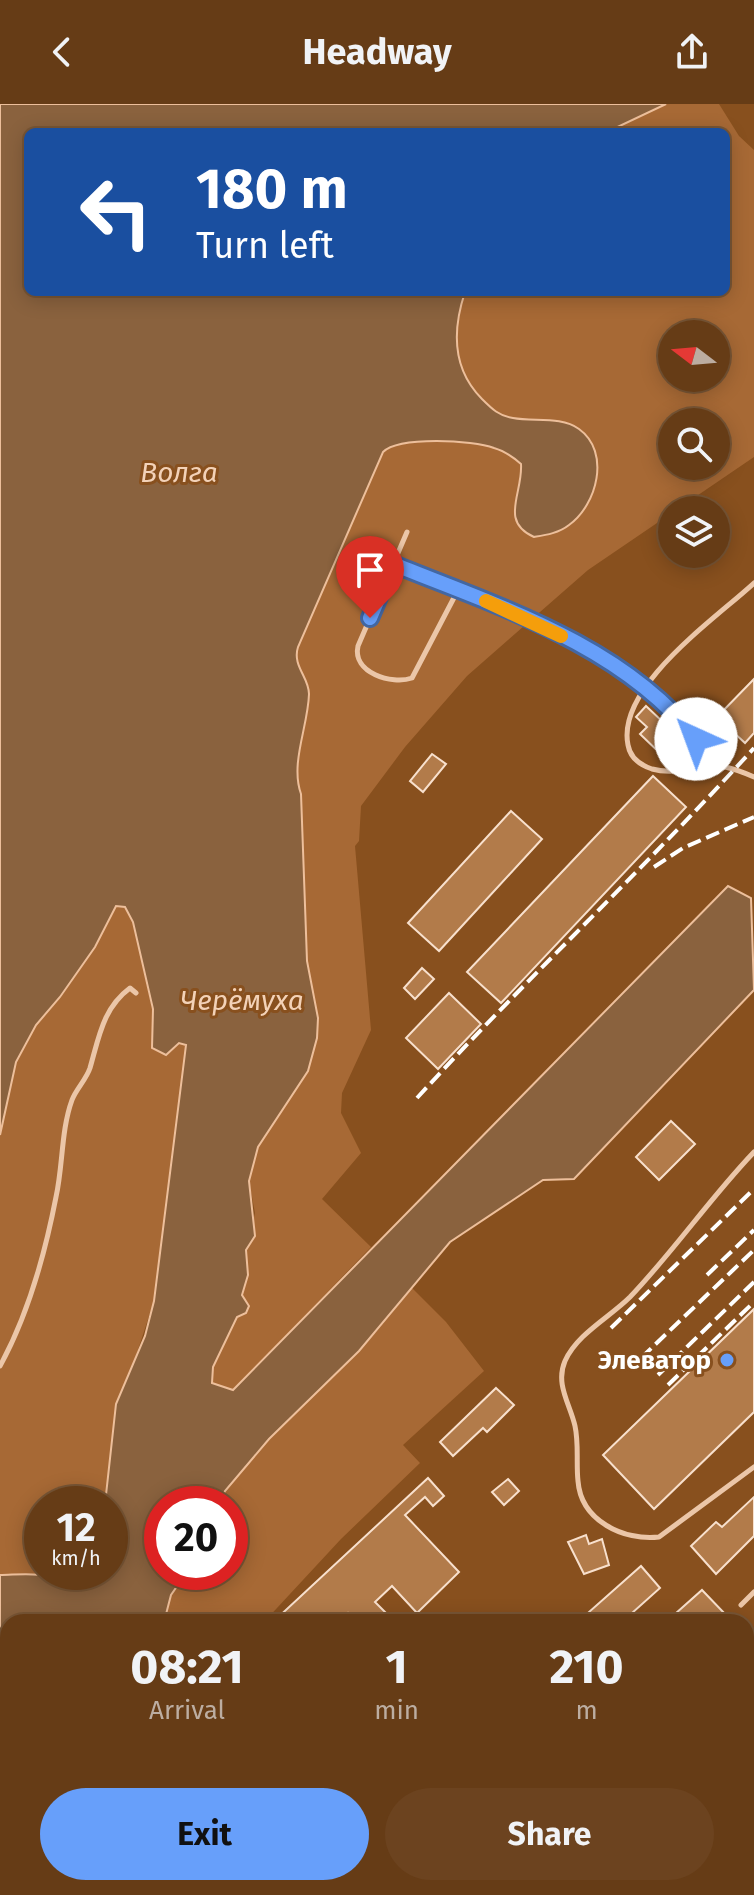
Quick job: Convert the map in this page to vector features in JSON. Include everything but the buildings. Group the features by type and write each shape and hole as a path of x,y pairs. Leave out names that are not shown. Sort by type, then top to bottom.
{"lane":[{"path":"407,532 357,652 365,667 380,676 399,680 412,678 458,590"},
{"path":"393,564 562,637 644,688 684,724 707,754 723,767 754,777"},
{"path":"723,767 667,771 634,759 629,750 626,724 632,705 644,688 754,583"},
{"path":"0,1366 18,1328 42,1252 56,1197 72,1099 89,1073 98,1034 113,1001 130,988 136,993"},
{"path":"754,1152 631,1296 576,1344 565,1361 561,1378 576,1429 578,1482 582,1500 602,1523 618,1533 659,1537 754,1467"},
{"path":"741,1605 754,1592"}],"shaded area":[{"path":"666,104 719,104 739,136 754,150 754,457 730,473 730,408 658,408 658,480 720,480 697,496 658,496 658,522 588,570 467,676 405,747 361,806 359,841 355,846 371,1030 342,1093 341,1113 361,1153 322,1199 371,1247 233,1390 211,1383 213,1367 237,1316 246,1312 242,1296 248,1275 246,1250 255,1213 249,1181 258,1147 318,1018 307,961 301,794 297,770 309,694 297,660 298,647 383,452 404,443 419,442 453,441 494,447 521,464 517,499 546,421 518,420 501,415 473,388 460,363 457,322 464,296 730,296 730,128 615,128"},
{"path":"121,904 129,911 133,922 154,1017 152,1048 166,1055 179,1043 186,1045 154,1301 134,1362 109,1486 24,1486 24,1574 0,1575 0,1135 4,1110 16,1062 36,1025 61,997 95,947 114,908"},
{"path":"412,1288 446,1322 484,1371 403,1445 420,1463 341,1539 271,1614 166,1614 174,1590 248,1590 248,1486 229,1486 262,1444 363,1346"}],"water":[{"name":"Волга","path":"0,104 666,104 615,128 24,128 24,296 464,296 458,321 457,349 472,387 489,406 504,416 556,421 579,429 589,439 597,464 593,492 579,516 561,530 534,537 523,530 515,515 521,464 498,449 437,441 404,444 383,452 298,647 297,660 309,694 297,770 301,794 307,961 318,1018 317,1038 308,1071 258,1147 249,1181 255,1236 246,1250 248,1275 242,1295 249,1306 246,1313 237,1317 213,1367 212,1383 233,1390 728,886 751,898 754,990 574,1179 543,1180 450,1242 359,1351 269,1439 229,1486 144,1486 144,1590 174,1590 166,1614 0,1614 0,1575 24,1574 24,1590 128,1590 128,1486 107,1486 116,1404 145,1336 154,1301 186,1045 179,1043 166,1055 152,1048 153,1009 133,922 125,907 116,906 95,947 36,1025 16,1062 0,1135"}],"railway":[{"path":"417,1098 754,748"},
{"path":"654,867 683,848 754,817"},
{"path":"611,1328 754,1189"},
{"path":"707,1275 754,1230"},
{"path":"641,1358 754,1250"},
{"path":"658,1375 754,1282"},
{"path":"668,1385 754,1302"}],"slow traffic":[{"path":"486,601 561,636"}],"place":[{"name":"Элеватор","path":"727,1360"}],"route":[{"path":"370,618 393,564 508,610 573,643 637,682 684,724 696,739"}],"water label":[{"name":"Черёмуха","path":"242,1000"}]}
